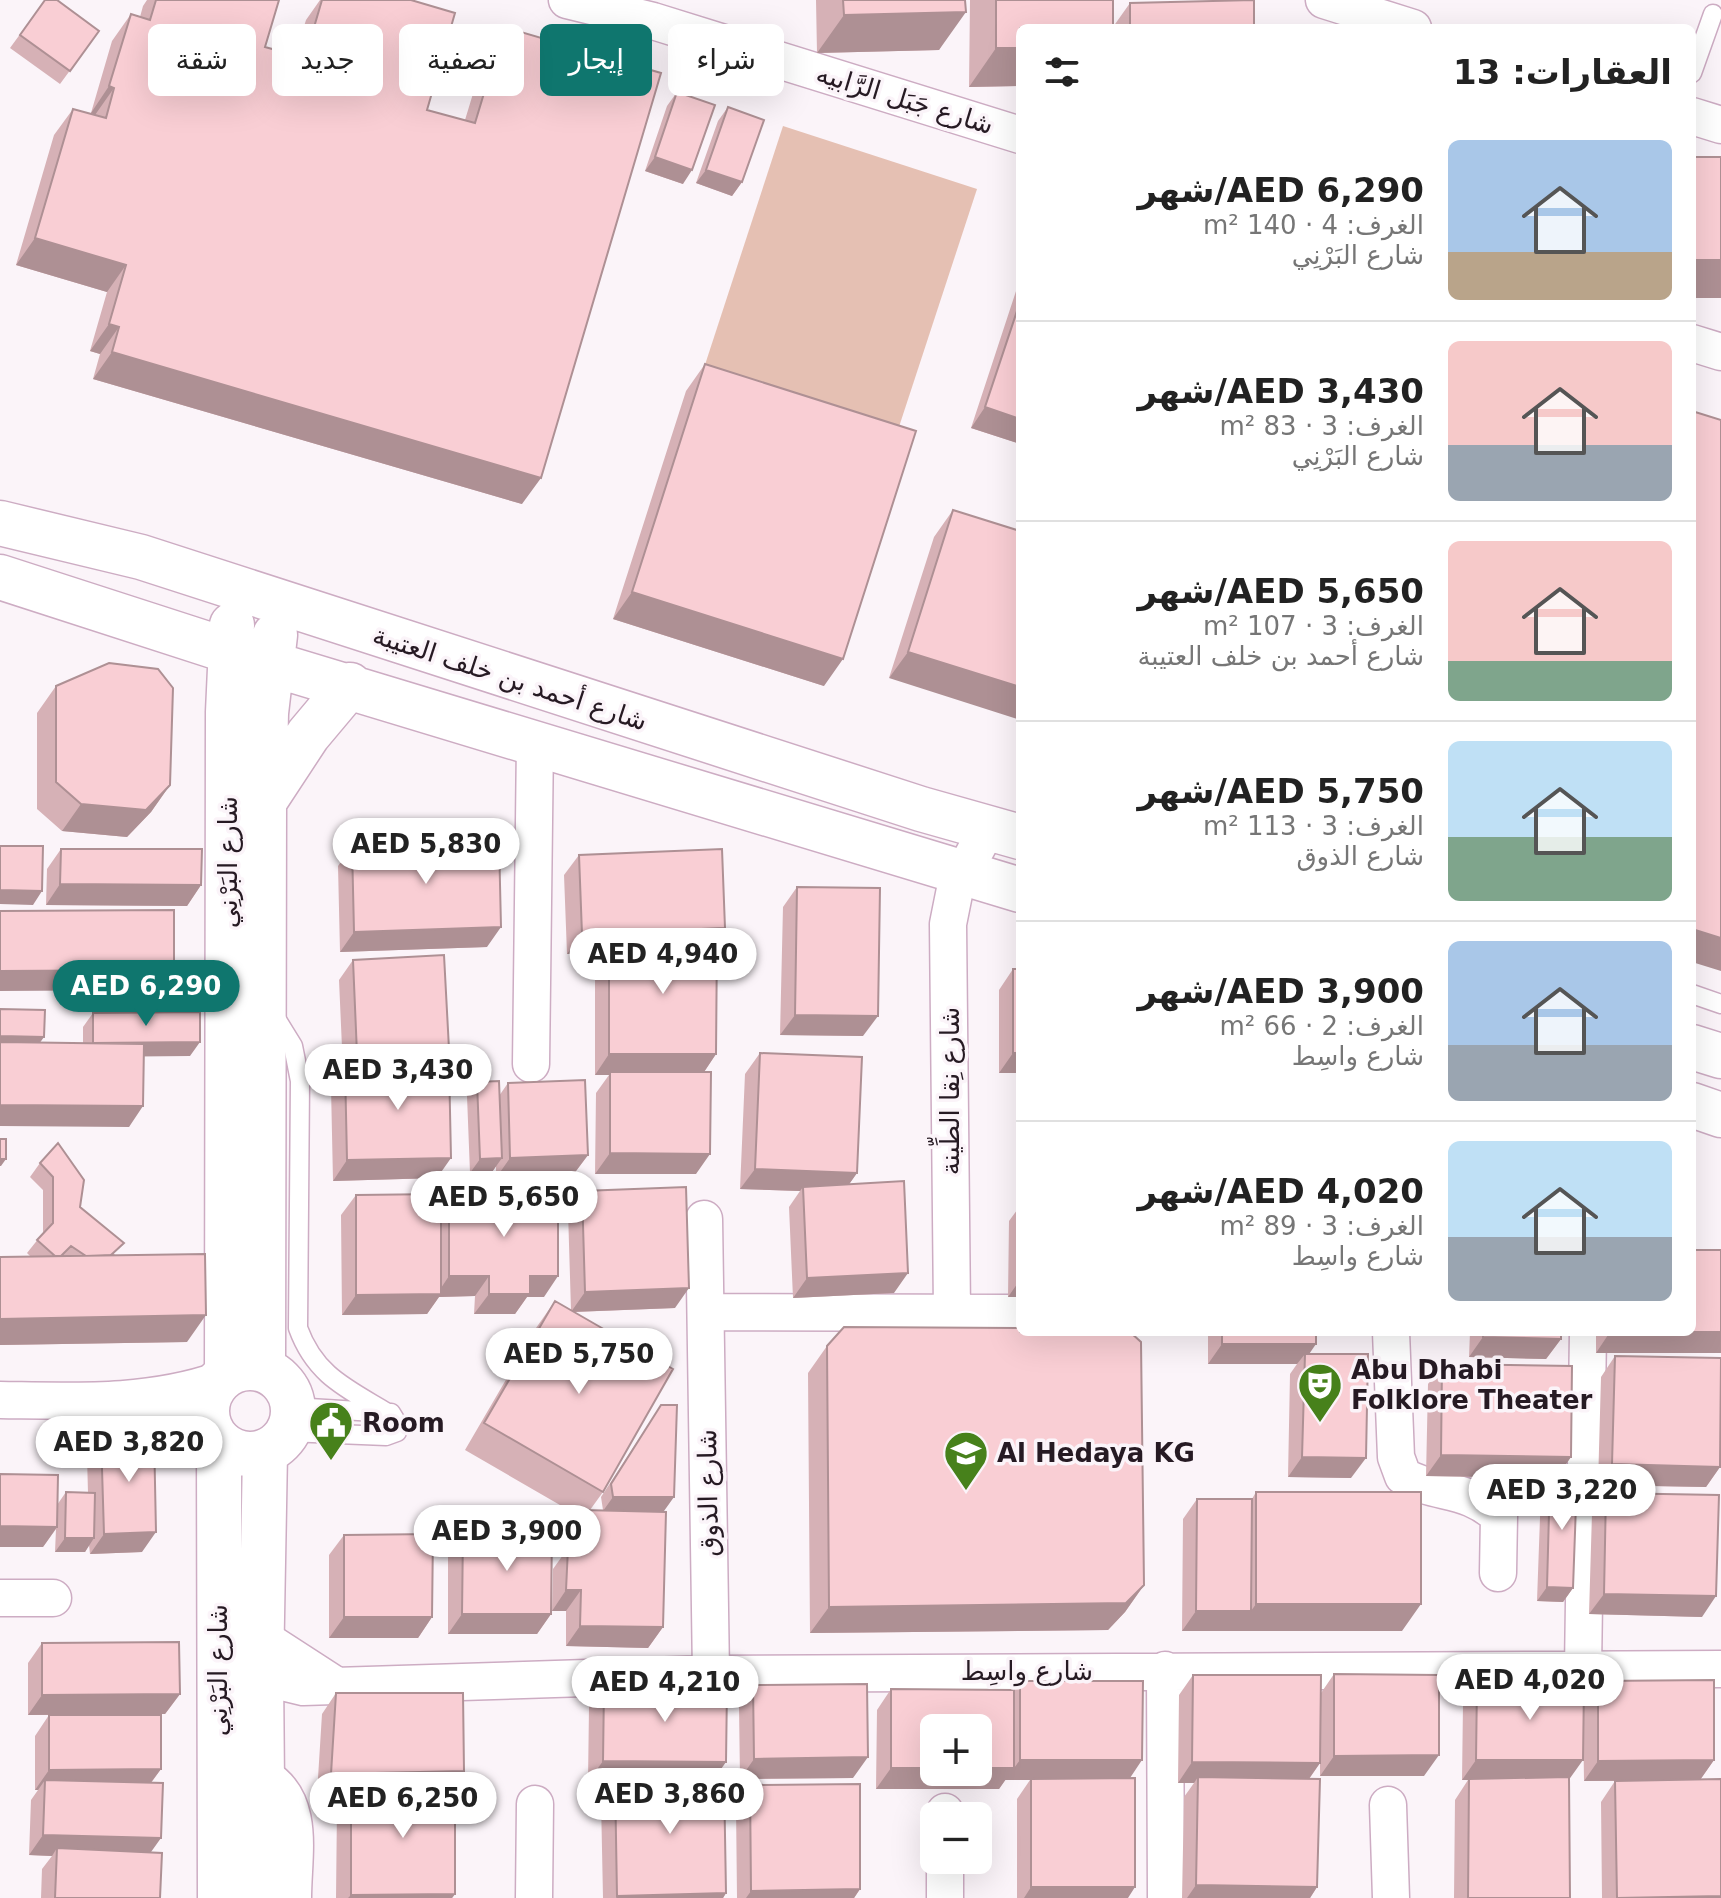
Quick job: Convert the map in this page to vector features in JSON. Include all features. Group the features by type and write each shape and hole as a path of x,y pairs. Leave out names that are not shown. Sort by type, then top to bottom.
{"street":[{"name":"شارع جَبَل الرَّابيه","path":"567,0 654,10 1016,134"},
{"path":"1324,0 1400,24"},
{"path":"1696,117 1721,125"},
{"path":"1696,344 1721,352"},
{"name":"شارع أحمد بن خلف العتيبة","path":"0,523 141,557 281,605 921,809 1004,832"},
{"name":"شارع أحمد بن خلف العتيبة","path":"0,577 1016,889"},
{"name":"شارع البَرْنِي","path":"235,590 250,656 264,802 262,1002 237,1375"},
{"name":"شارع البَرْنِي","path":"237,1375 250,656 281,605"},
{"path":"264,802 308,735 350,685"},
{"name":"شارع أحمد بن خلف العتيبة","path":"531,1064 535,741"},
{"name":"شارع نِقا الطِّينة","path":"952,1312 948,924 955,889 963,873 1004,832"},
{"path":"1696,1048 1721,1056"},
{"path":"1696,1106 1721,1115"},
{"name":"شارع الذوق","path":"704,1219 711,1674"},
{"path":"706,1312 1016,1313"},
{"path":"1391,1336 1396,1457 1403,1476 1422,1487 1469,1494 1499,1516 1498,1573"},
{"path":"1583,1669 1588,1336"},
{"path":"217,1440 206,1409 210,1393 237,1375"},
{"path":"0,1400 110,1402 166,1396 237,1375 281,1381 282,1430 241,1454 165,1416 110,1402"},
{"name":"شارع البَرْنِي","path":"263,1898 265,1777 262,1655 282,1430"},
{"name":"شارع البَرْنِي","path":"217,1440 220,1898"},
{"path":"217,1537 232,1576 235,1652 262,1655"},
{"path":"0,1598 53,1598"},
{"name":"شارع واسِط","path":"262,1655 274,1680 303,1687 711,1674 1721,1669"},
{"path":"1165,1670 1166,1898"},
{"path":"265,1777 280,1786 292,1808 293,1898"},
{"path":"534,1898 535,1804"},
{"path":"1388,1805 1391,1898"},
{"path":"945,1874 945,1898"}],"lane":[{"path":"1696,62 1713,14"},
{"path":"1696,995 1721,1004"},
{"path":"262,1002 285,1029 298,1063 298,1328 306,1350 319,1369 386,1412 282,1430"}],"shaded area":[{"path":"783,126 977,189 895,439 701,377"}],"building":[{"path":"45,0 57,0 99,31 70,71 20,35"},
{"path":"156,0 279,0 265,47 272,49 272,96 383,96 383,24 315,24 322,0 411,0 455,13 452,24 399,24 399,96 431,96 427,110 475,123 483,96 524,96 524,33 540,38 540,96 652,96 652,70 661,73 541,478 112,352 119,327 109,324 126,265 35,238 73,109 106,118 114,88 109,86 131,14 150,20"},
{"path":"843,0 965,0 966,12 844,15"},
{"path":"996,0 1113,0 1113,24 1016,24 1016,48 996,48"},
{"path":"1254,0 1254,24 1130,24 1130,3"},
{"path":"676,96 689,96 715,105 692,170 655,157"},
{"path":"728,107 764,120 742,182 706,170"},
{"path":"1696,157 1721,157 1721,260 1696,260"},
{"path":"1016,314 1016,418 985,407"},
{"path":"705,364 916,431 843,659 632,592"},
{"path":"1696,412 1721,420 1721,938 1696,930"},
{"path":"953,510 1016,530 1016,686 908,652"},
{"path":"109,663 158,669 173,688 170,785 146,810 81,804 56,782 56,686"},
{"path":"499,841 501,927 354,932 352,846"},
{"path":"0,846 43,846 42,891 0,890"},
{"path":"61,849 202,849 201,885 60,884"},
{"path":"722,849 725,928 582,934 579,855"},
{"path":"797,887 880,888 878,1016 795,1015"},
{"path":"174,910 174,970 0,971 0,911"},
{"path":"609,938 717,938 716,1054 609,1054"},
{"path":"444,955 449,1049 357,1054 353,960"},
{"path":"1013,969 1016,969 1016,1053 1013,1053"},
{"path":"0,1009 45,1010 44,1037 0,1036"},
{"path":"200,1012 200,1042 93,1043 93,1013"},
{"path":"0,1042 144,1044 143,1106 0,1105"},
{"path":"760,1053 862,1057 857,1173 755,1169"},
{"path":"449,1064 451,1158 347,1160 345,1067"},
{"path":"610,1072 711,1072 710,1154 610,1153"},
{"path":"585,1080 588,1155 510,1158 508,1083"},
{"path":"499,1081 502,1158 480,1159 477,1082"},
{"path":"0,1139 6,1139 6,1159 0,1159"},
{"path":"58,1143 84,1180 80,1207 124,1243 111,1255 86,1256 71,1246 61,1256 55,1256 37,1240 53,1223 53,1177 40,1163"},
{"path":"904,1181 908,1273 807,1278 803,1187"},
{"path":"686,1187 689,1288 585,1292 582,1191"},
{"path":"441,1194 441,1294 356,1295 356,1195"},
{"path":"449,1194 558,1194 558,1276 530,1276 530,1294 489,1294 489,1276 449,1276"},
{"path":"1696,1250 1721,1250 1721,1332 1696,1332"},
{"path":"205,1254 206,1315 0,1319 0,1257"},
{"path":"555,1301 673,1369 603,1492 484,1423"},
{"name":"Al Hedaya KG","path":"844,1327 1016,1328 1016,1336 1134,1336 1141,1342 1144,1585 1126,1603 829,1607 827,1346"},
{"path":"1222,1336 1316,1336 1316,1344 1222,1344"},
{"path":"1561,1336 1561,1339 1483,1337"},
{"path":"1305,1354 1368,1354 1366,1458 1302,1457"},
{"path":"1615,1356 1721,1358 1720,1467 1612,1464"},
{"path":"1442,1364 1572,1366 1571,1457 1441,1455"},
{"path":"661,1405 677,1405 674,1497 613,1497 611,1484"},
{"path":"154,1434 156,1532 104,1534 101,1436"},
{"path":"0,1474 58,1475 57,1527 0,1526"},
{"path":"1550,1476 1577,1477 1573,1588 1547,1587"},
{"path":"66,1492 95,1493 94,1538 65,1538"},
{"path":"1256,1492 1421,1492 1421,1604 1256,1604"},
{"path":"1606,1493 1719,1495 1716,1596 1604,1594"},
{"path":"1197,1499 1252,1499 1251,1611 1196,1611"},
{"path":"583,1510 666,1512 663,1627 580,1626 581,1590 566,1590 568,1548 582,1548"},
{"path":"552,1531 551,1614 462,1614 463,1532"},
{"path":"433,1534 432,1617 344,1617 344,1535"},
{"path":"179,1642 180,1694 42,1695 42,1643"},
{"path":"1334,1674 1439,1675 1439,1755 1334,1756"},
{"path":"1193,1675 1321,1675 1320,1763 1192,1762"},
{"path":"1714,1680 1714,1760 1598,1761 1598,1681"},
{"path":"1020,1681 1143,1681 1142,1760 1020,1760"},
{"path":"1477,1683 1584,1684 1583,1760 1476,1760"},
{"path":"867,1684 868,1757 754,1759 753,1685"},
{"path":"604,1687 727,1687 726,1762 603,1761"},
{"path":"891,1689 1014,1690 1014,1768 992,1768 992,1714 920,1714 920,1768 891,1768"},
{"path":"336,1693 463,1693 464,1771 331,1774"},
{"path":"49,1715 161,1715 161,1769 49,1770"},
{"path":"724,1777 726,1893 617,1896 615,1779"},
{"path":"1198,1777 1320,1779 1317,1887 1196,1885"},
{"path":"1569,1777 1570,1898 1468,1898 1469,1779"},
{"path":"1135,1778 1135,1887 1031,1887 1031,1779"},
{"path":"1721,1779 1721,1896 1617,1898 1615,1781"},
{"path":"45,1780 163,1783 161,1838 43,1835"},
{"path":"860,1784 860,1889 751,1891 750,1785"},
{"path":"351,1785 455,1785 455,1894 351,1895"},
{"path":"57,1848 162,1853 160,1898 55,1898"}],"place":[{"name":"Abu Dhabi Folklore Theater","path":"1320,1424"},
{"name":"Room","path":"331,1462"},
{"name":"Al Hedaya KG","path":"966,1492"}]}
